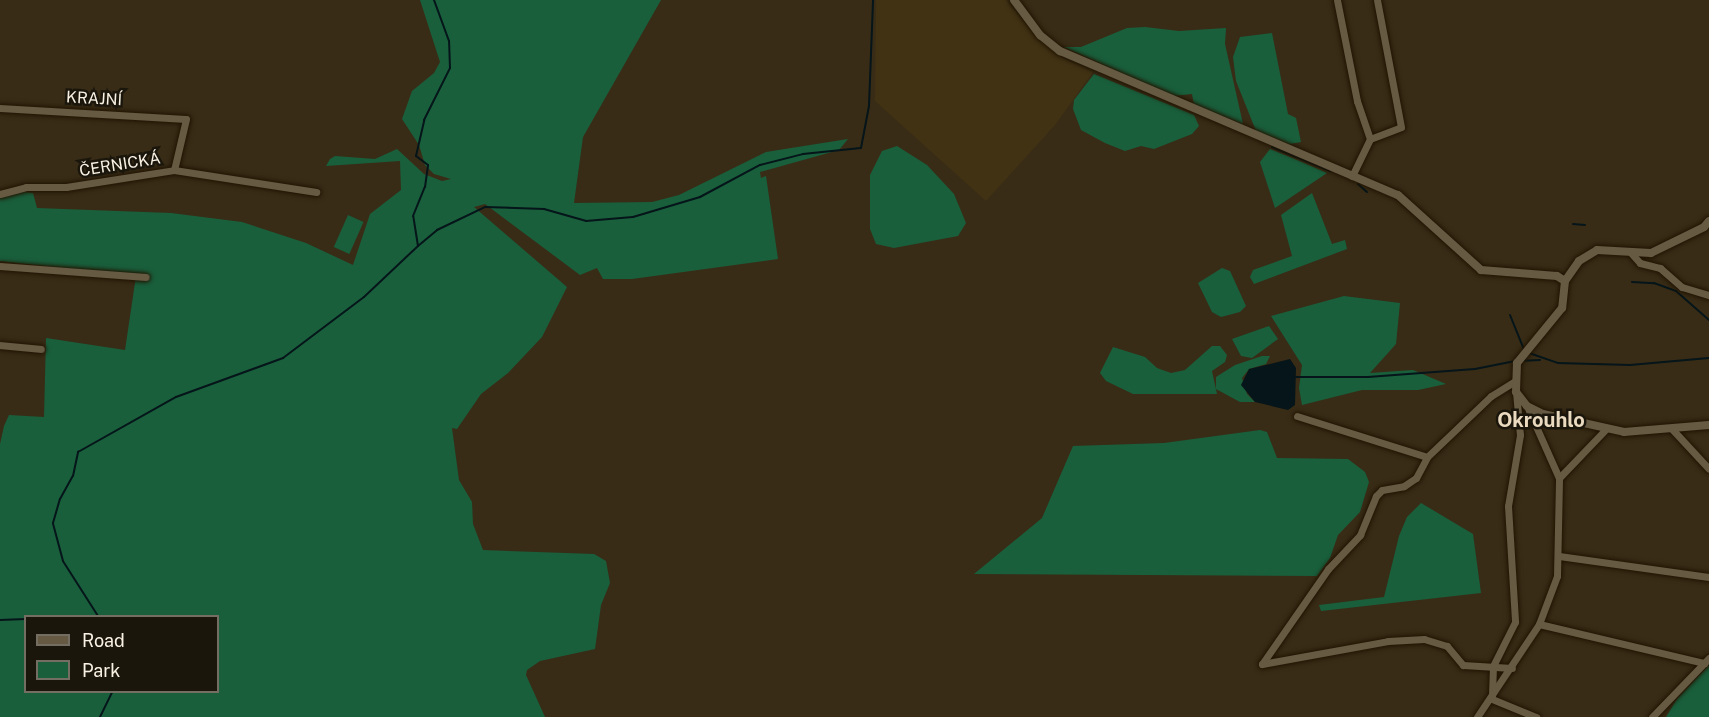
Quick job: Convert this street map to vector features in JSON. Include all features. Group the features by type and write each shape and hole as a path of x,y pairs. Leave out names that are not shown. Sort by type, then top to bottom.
{"street":[{"path":"1014,0 1040,35 1059,51 1352,176 1414,207 1481,270 1557,276 1566,281"},
{"path":"1337,0 1358,101 1370,139"},
{"path":"1352,176 1370,139 1378,133 1401,127 1377,0"},
{"name":"KRAJNÍ","path":"0,108 186,119 174,170"},
{"name":"ČERNICKÁ","path":"0,194 26,187 66,187 174,170 316,192"},
{"path":"1492,699 1493,666 1515,622 1508,506 1520,435 1515,381 1521,355 1562,308 1566,281 1580,261 1597,250 1612,248 1631,253 1651,253 1707,226"},
{"path":"1631,253 1640,263 1660,268 1682,287 1709,295"},
{"path":"0,266 146,277"},
{"path":"0,345 41,349"},
{"path":"1512,668 1463,665 1447,646 1424,639 1389,641 1262,664 1328,569 1360,535 1376,496 1382,490 1404,486 1416,478 1427,457 1491,396 1515,381"},
{"path":"1477,717 1492,699 1539,624 1557,576 1559,478 1527,406 1516,392"},
{"path":"1527,406 1543,414 1606,429 1632,432 1709,425"},
{"path":"1297,416 1427,457"},
{"path":"1559,478 1606,429"},
{"path":"1672,429 1709,469"},
{"path":"1559,556 1709,577"},
{"path":"1539,624 1706,660"},
{"path":"1652,717 1706,660"},
{"path":"1492,699 1536,717"}],"shaded area":[{"path":"876,0 1006,0 1039,39 1064,59 1093,72 1055,125 986,201 875,101"},
{"path":"1290,359 1296,368 1295,405 1288,410 1255,402 1241,385 1249,369"}],"green space":[{"path":"420,0 661,0 583,137 574,203 652,202 679,195 766,152 848,139 839,150 760,172 761,178 766,176 778,259 632,279 603,279 597,268 580,275 485,204 474,207 567,287 542,337 508,373 481,394 457,429 452,428 459,480 472,502 473,524 483,550 594,554 606,561 610,583 601,605 595,649 540,661 527,670 526,675 545,717 0,717 0,444 4,426 9,415 44,417 46,338 125,350 136,276 0,261 0,196 15,191 33,193 37,208 171,213 242,222 306,243 353,265 370,214 401,190 400,161 326,166 335,156 375,159 397,149 424,174 442,181 451,179 434,174 425,165 419,145 402,119 412,91 434,73 440,62"},
{"path":"1145,27 1179,31 1226,28 1225,44 1243,124 1194,105 1192,94 1173,96 1064,47 1081,47 1127,28"},
{"path":"1272,33 1288,114 1296,118 1301,142 1290,144 1256,131 1236,81 1233,57 1240,37"},
{"path":"1094,74 1194,115 1199,126 1192,134 1154,149 1141,146 1125,151 1105,143 1081,130 1073,109 1074,100"},
{"path":"897,146 927,165 954,194 966,223 958,236 894,248 876,244 870,229 870,175 882,151"},
{"path":"1270,149 1327,173 1275,208 1260,162"},
{"path":"1312,193 1332,244 1345,240 1347,249 1254,284 1250,277 1253,270 1292,256 1281,215"},
{"path":"348,215 364,222 349,254 334,247"},
{"path":"1222,268 1230,271 1246,306 1240,312 1221,317 1212,312 1198,283"},
{"path":"1344,296 1400,303 1396,344 1370,373 1413,370 1446,384 1418,390 1362,390 1302,405 1299,388 1302,365 1271,316"},
{"path":"1269,326 1278,339 1252,358 1241,356 1232,339"},
{"path":"1212,346 1220,346 1227,355 1225,362 1212,371 1217,394 1133,394 1106,381 1100,373 1113,347 1145,357 1157,368 1171,373 1185,370"},
{"path":"1262,356 1270,356 1266,364 1249,369 1242,378 1247,394 1255,402 1240,402 1216,389 1216,377 1235,365"},
{"path":"1260,430 1267,432 1277,458 1348,459 1365,472 1369,482 1360,512 1338,535 1330,558 1317,576 974,574 1042,518 1073,446 1164,443"},
{"path":"1421,503 1473,534 1481,593 1321,611 1319,605 1384,597 1399,536 1407,517"},
{"path":"1709,665 1709,717 1666,717 1677,699"}],"waterway":[{"path":"97,615 63,561 53,523 60,499 73,476 78,452 176,397 283,358 364,297 418,246 413,216 425,187 428,165 416,156 424,120 450,68 449,41 434,0"},
{"path":"418,246 437,230 485,207 544,209 586,221 633,217 700,197 760,165 803,154 861,148 869,106 873,0"},
{"path":"1272,147 1330,171"},
{"path":"1358,184 1367,192"},
{"path":"1573,224 1585,225"},
{"path":"1632,282 1654,283 1676,291 1709,320"},
{"path":"1510,315 1524,350"},
{"path":"1529,353 1558,363 1630,365 1709,358"},
{"path":"1521,361 1540,360"},
{"path":"1294,377 1368,377 1475,369 1515,361"},
{"path":"0,620 24,619"},
{"path":"100,717 112,693"}],"district":[{"name":"Okrouhlo","path":"1541,420"}]}
